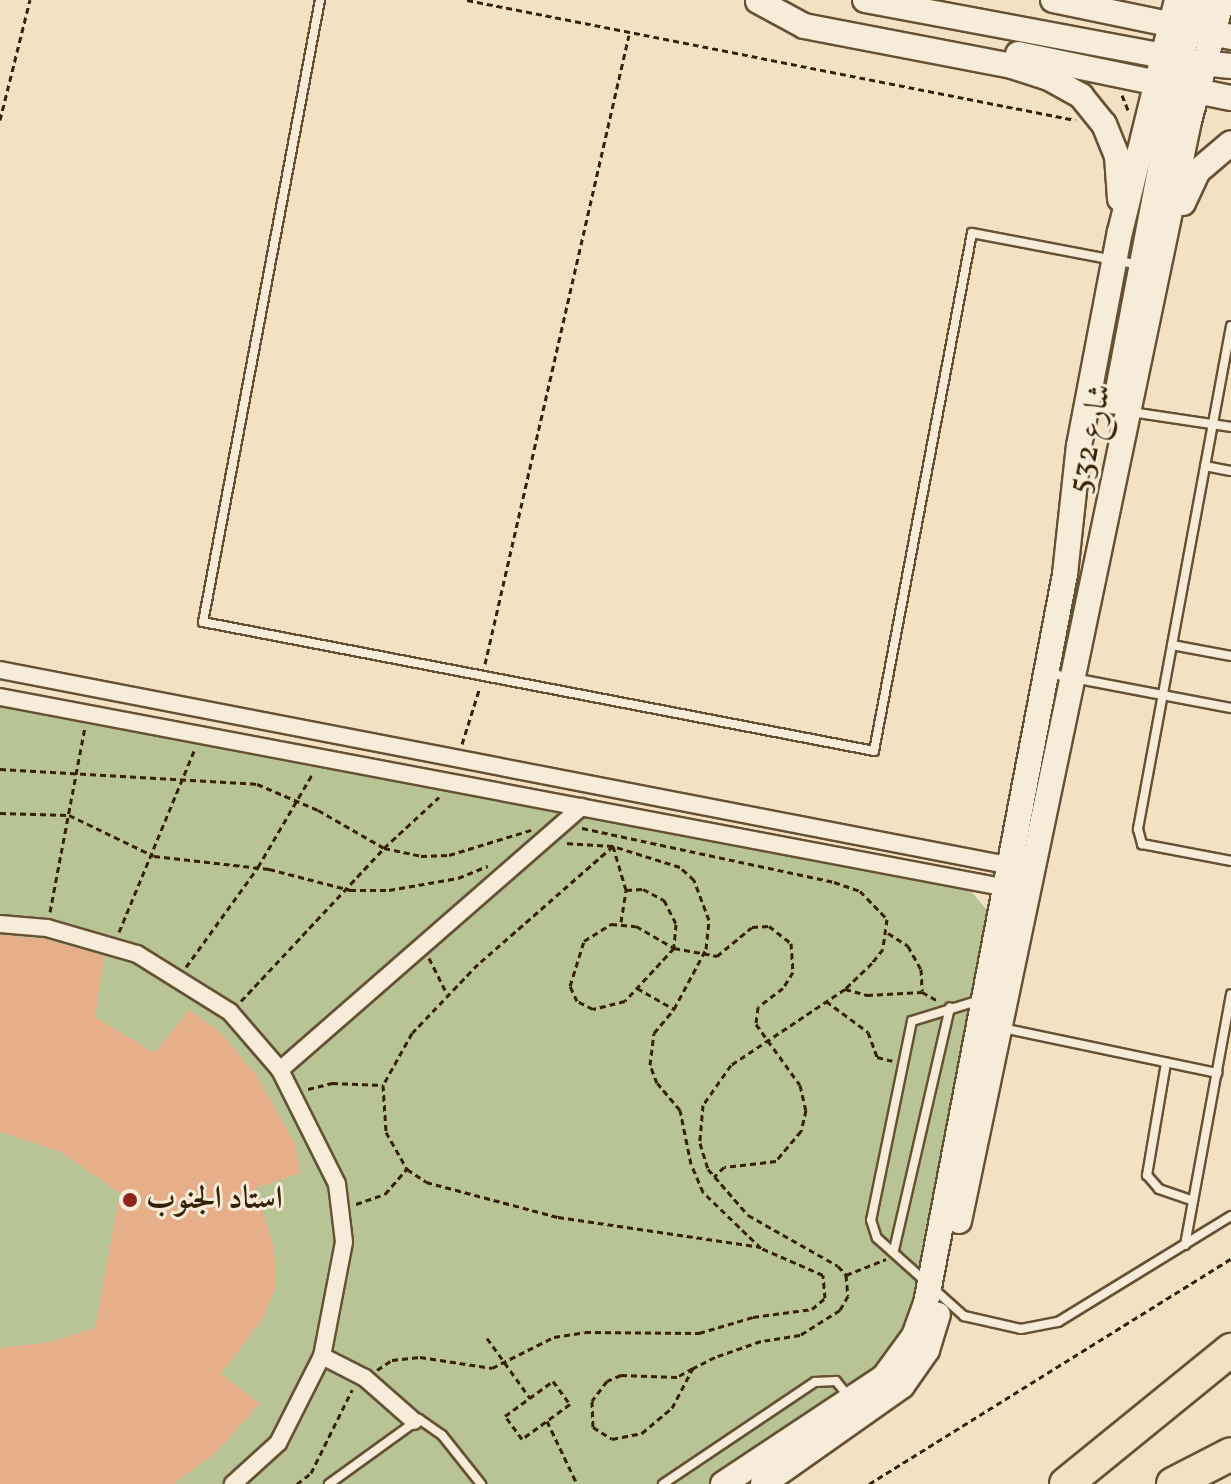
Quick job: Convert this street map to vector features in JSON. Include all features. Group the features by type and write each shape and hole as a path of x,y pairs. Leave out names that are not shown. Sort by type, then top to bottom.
{"highway":[{"path":"1066,1484 1231,1350"},
{"path":"1173,1484 1231,1454"}],"street":[{"path":"757,0 1186,56"},
{"path":"757,0 804,26 1012,66 1049,78 1081,96 1104,124 1117,156 1120,232"},
{"path":"865,0 1231,66"},
{"path":"1053,0 1186,56 1231,98"},
{"name":"شارع 532","path":"1020,879 1072,678 1110,512 1186,56 1177,0"},
{"path":"1097,574 1116,538 1141,265 1199,0"},
{"name":"شارع 532","path":"1020,879 1086,405 1147,114 1222,0"},
{"path":"1128,411 1184,198 1198,171 1231,143"},
{"path":"0,670 454,758 1020,879"},
{"path":"0,697 581,807 1020,879"},
{"path":"280,1070 581,807"},
{"path":"937,1289 983,999 1020,879"},
{"path":"763,1484 857,1408 902,1356 937,1289 1001,1028 1020,879"},
{"path":"0,924 47,928 112,946 179,976 230,1012 280,1070 337,1184 344,1242 322,1356 278,1443 233,1484"},
{"path":"322,1356 365,1378 414,1421"},
{"path":"723,1484 857,1408"}],"lane":[{"path":"320,0 203,622 874,751 972,233 1141,265"},
{"path":"1231,326 1138,829 1142,844 1231,861"},
{"path":"1221,383 1231,385"},
{"path":"1086,405 1231,427"},
{"path":"1205,466 1231,471"},
{"path":"1172,645 1231,656"},
{"path":"1047,673 1231,708"},
{"path":"1185,1245 1231,994"},
{"path":"983,999 912,1021 871,1220 877,1238 894,1250 964,1316 994,1326 1021,1329 1058,1322 1231,1216"},
{"path":"894,1250 950,1007"},
{"path":"1001,1028 1217,1073"},
{"path":"1166,1063 1147,1175 1159,1189 1193,1201"},
{"path":"663,1484 815,1382 836,1381 857,1408"},
{"path":"329,1484 414,1421 427,1420 481,1484"}],"path":[{"path":"0,120 30,0"},
{"path":"467,0 1031,115 1104,124 1128,110 1147,114"},
{"path":"454,758 470,730 629,35"},
{"path":"47,928 88,714"},
{"path":"112,946 154,856 199,735"},
{"path":"179,976 258,867 299,801 320,758"},
{"path":"0,769 76,775 186,776 257,784 299,801 384,848 421,856 449,855 527,830 558,826 599,830 860,891 878,905 888,933 883,949 845,989 764,1041 723,1073 703,1105 700,1143 714,1177 748,1215 846,1275 880,1265 894,1250"},
{"path":"230,1012 350,890 384,848 444,793 447,782"},
{"path":"0,813 69,815 154,856 258,867 350,890 403,888 458,878 492,864"},
{"path":"533,849 574,841 613,846 680,867 694,880 709,920 704,954 674,1009 654,1033 650,1065 657,1083 680,1110 691,1164 703,1192 761,1248"},
{"path":"613,846 626,890 621,922"},
{"path":"297,1484 311,1473 340,1424 349,1393 392,1360 420,1357 480,1368 503,1362 554,1337 699,1333 753,1317 812,1309 825,1298 823,1275 761,1248 558,1217 426,1182 407,1169 386,1132 383,1085 412,1033 447,994 613,846"},
{"path":"626,890 643,889 664,900 676,924 674,948 625,1001 603,1009 584,1006 570,993 584,941 596,929 621,922 674,948 704,954 721,955 752,927 769,926 791,943 793,972 783,988 758,1007 756,1024 764,1041 800,1085 806,1110 801,1131 794,1146 776,1161 724,1167 714,1177"},
{"path":"888,933 908,946 921,969 922,992"},
{"path":"422,946 447,994"},
{"path":"637,988 674,1009"},
{"path":"845,989 867,995 922,992 950,1007"},
{"path":"826,1001 868,1032 877,1057 902,1063"},
{"path":"292,1093 332,1083 383,1085"},
{"path":"340,1208 385,1194 407,1169"},
{"path":"869,1484 1231,1259"},
{"path":"693,1368 672,1408 642,1433 612,1439 593,1427 592,1401 607,1381 621,1375 677,1377 693,1368 761,1341 800,1335 827,1323 848,1296 846,1275"},
{"path":"487,1338 530,1398"},
{"path":"553,1381 570,1404 547,1421 522,1439 505,1416 553,1381"},
{"path":"547,1421 577,1484"}],"green space":[{"path":"0,700 970,890 992,916 919,1288 904,1337 877,1373 710,1484 0,1484"}],"building":[{"name":"استاد الجنوب","path":"0,935 45,939 104,956 95,1017 155,1053 189,1010 220,1032 256,1075 296,1146 300,1173 256,1188 274,1248 276,1287 263,1318 221,1374 260,1404 214,1454 173,1484 0,1484 0,1348 51,1342 95,1328 120,1193 59,1151 0,1132"}],"place":[{"name":"استاد الجنوب","path":"130,1200"}]}
